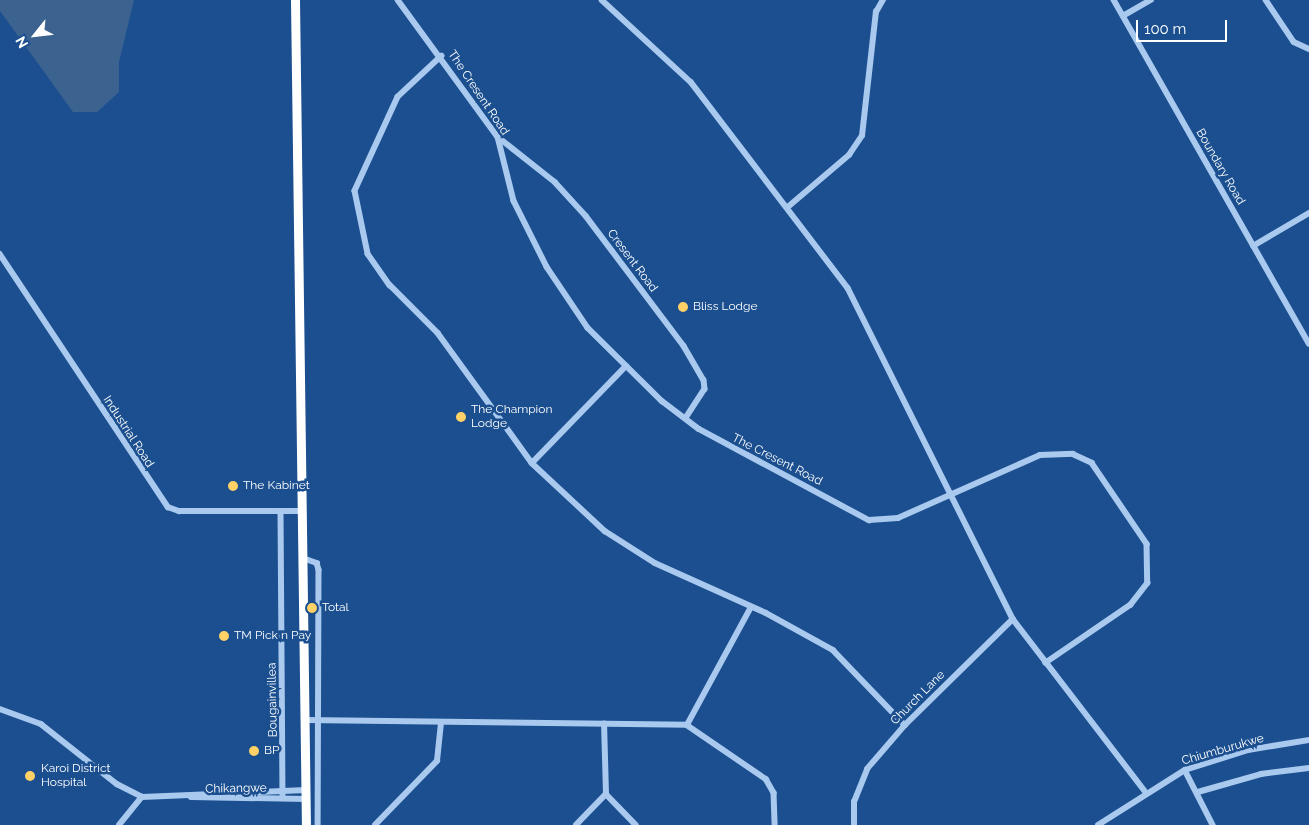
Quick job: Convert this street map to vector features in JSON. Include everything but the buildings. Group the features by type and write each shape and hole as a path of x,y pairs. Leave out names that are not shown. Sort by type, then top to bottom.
{"highway":[{"path":"296,0 306,825"}],"street":[{"name":"The Cresent Road","path":"398,0 442,56 498,136 514,201 546,268 588,328 626,366 686,418 724,444 869,520 898,518 951,492 1040,455 1085,457 1147,544 1149,569 1142,596 1046,663"},
{"path":"602,0 692,82 789,206 872,329 1013,619 1145,791"},
{"path":"789,206 849,155 862,136 876,12 883,0"},
{"name":"Boundary Road","path":"1114,0 1309,343"},
{"path":"1123,16 1151,0"},
{"path":"1266,0 1294,42 1309,49"},
{"path":"442,56 398,97 364,165 355,191 362,235 368,254 390,286 438,333 532,463 622,544 750,608 849,662 905,724"},
{"name":"Cresent Road","path":"498,136 555,182 586,216 684,346 704,380 705,389 686,418"},
{"path":"1253,246 1309,213"},
{"name":"Industrial Road","path":"0,254 168,507 179,511 302,511"},
{"path":"532,463 626,366"},
{"name":"Bougainvillea","path":"281,511 282,795"},
{"path":"303,558 317,564 319,570 320,721 318,825"},
{"path":"687,725 750,608"},
{"name":"Church Lane","path":"854,825 854,802 867,769 905,724 1013,619"},
{"path":"0,709 41,724 116,784 142,797 119,825"},
{"path":"305,720 687,725 766,779 774,792 775,825"},
{"path":"375,825 437,761 441,723"},
{"path":"604,724 606,794 636,825"},
{"name":"Chiumburukwe","path":"1098,825 1145,791 1186,770 1248,750 1309,740"},
{"path":"1198,792 1261,774 1309,768"},
{"path":"1186,770 1213,825"},
{"path":"576,825 606,794"},
{"name":"Chikangwe","path":"142,797 306,795"}],"water":[{"path":"0,0 134,0 119,62 119,92 97,112 73,112 0,11"}],"place":[{"name":"Bliss Lodge","path":"683,307"},
{"name":"The Champion Lodge","path":"461,417"},
{"name":"The Kabinet","path":"233,486"},
{"name":"Total","path":"312,608"},
{"name":"TM Pick n Pay","path":"224,636"},
{"name":"BP","path":"254,751"},
{"name":"Karoi District Hospital","path":"30,776"}]}
